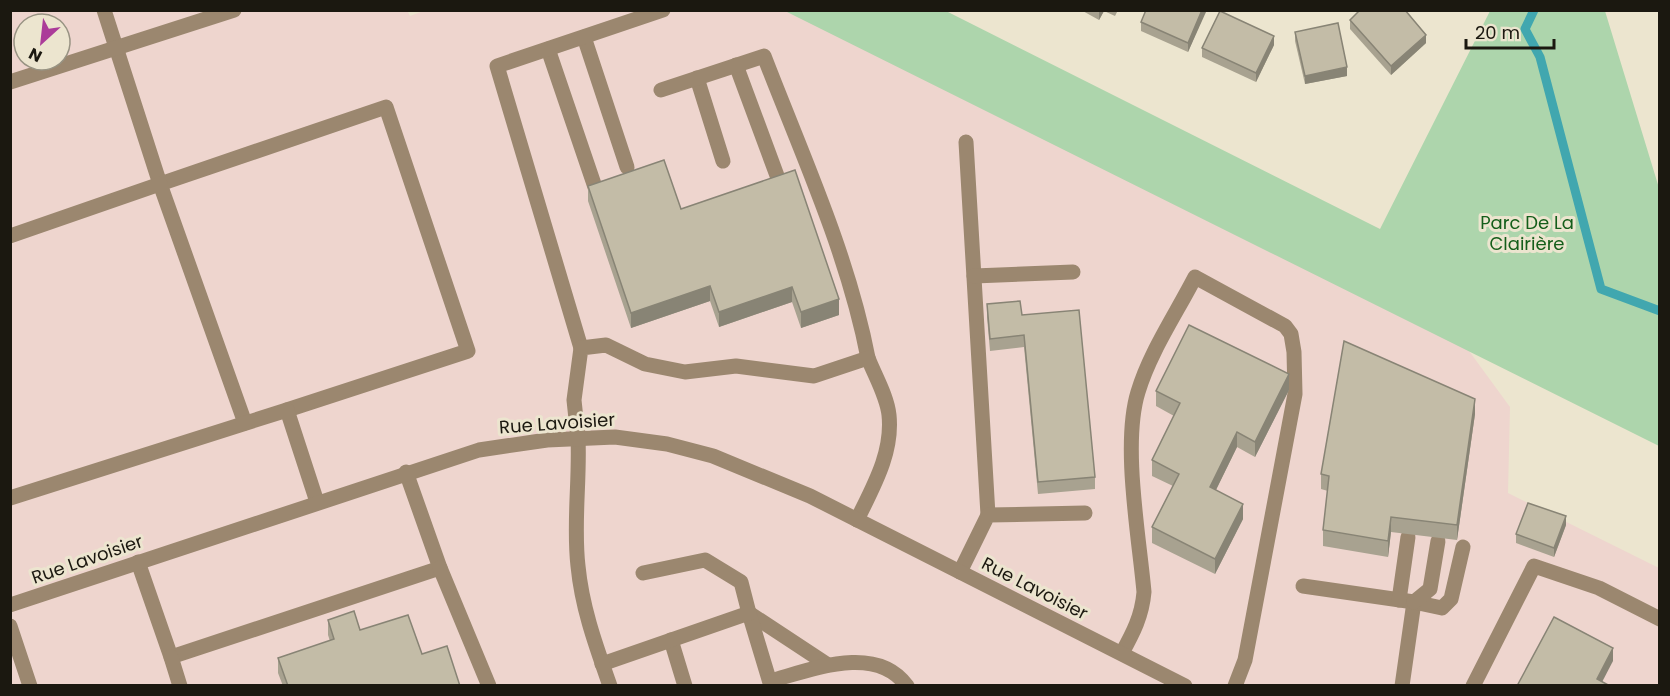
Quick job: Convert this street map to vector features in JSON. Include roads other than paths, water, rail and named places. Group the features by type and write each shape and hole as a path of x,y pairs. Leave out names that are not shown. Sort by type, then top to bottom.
{"street":[{"path":"104,10 160,184 245,423"},
{"path":"10,82 234,10"},
{"path":"610,686 584,608 577,563 578,438 574,400 581,348 497,66 663,10"},
{"path":"584,37 627,167"},
{"path":"548,49 596,190"},
{"path":"661,90 764,56 838,251 860,315 868,358 886,401 889,415 888,437 881,470 857,520"},
{"path":"736,65 778,181"},
{"path":"697,78 723,161"},
{"path":"10,236 386,107 468,351 10,498"},
{"path":"960,572 988,515 966,142"},
{"path":"974,276 1073,272"},
{"path":"1122,654 1143,608 1144,592 1132,457 1134,408 1148,365 1195,277 1285,326 1291,334 1294,352 1295,394 1284,460 1245,660 1235,686"},
{"path":"581,348 606,345 645,364 684,372 736,366 814,376 868,358"},
{"path":"287,410 317,502"},
{"name":"Rue Lavoisier","path":"10,605 406,472 479,450 578,438 643,440 691,449 771,479 1185,686"},
{"path":"406,472 440,568 489,686"},
{"path":"988,515 1085,513"},
{"path":"1399,600 1408,537"},
{"path":"1402,686 1414,602 1430,589 1438,541"},
{"path":"1303,586 1442,608 1451,599 1463,547"},
{"path":"644,573 705,560 741,582 770,683 828,665 875,664 890,669 907,686"},
{"path":"138,562 180,686"},
{"path":"1473,686 1534,566 1599,588 1659,620"},
{"path":"171,657 440,568"},
{"path":"602,664 749,613"},
{"path":"749,613 828,665"},
{"path":"10,626 30,686"},
{"path":"671,640 685,686"}],"waterway":[{"path":"1534,10 1525,29 1540,57 1601,289 1660,311"}],"park label":[{"name":"Parc De La Clairière","path":"1527,232"}]}
